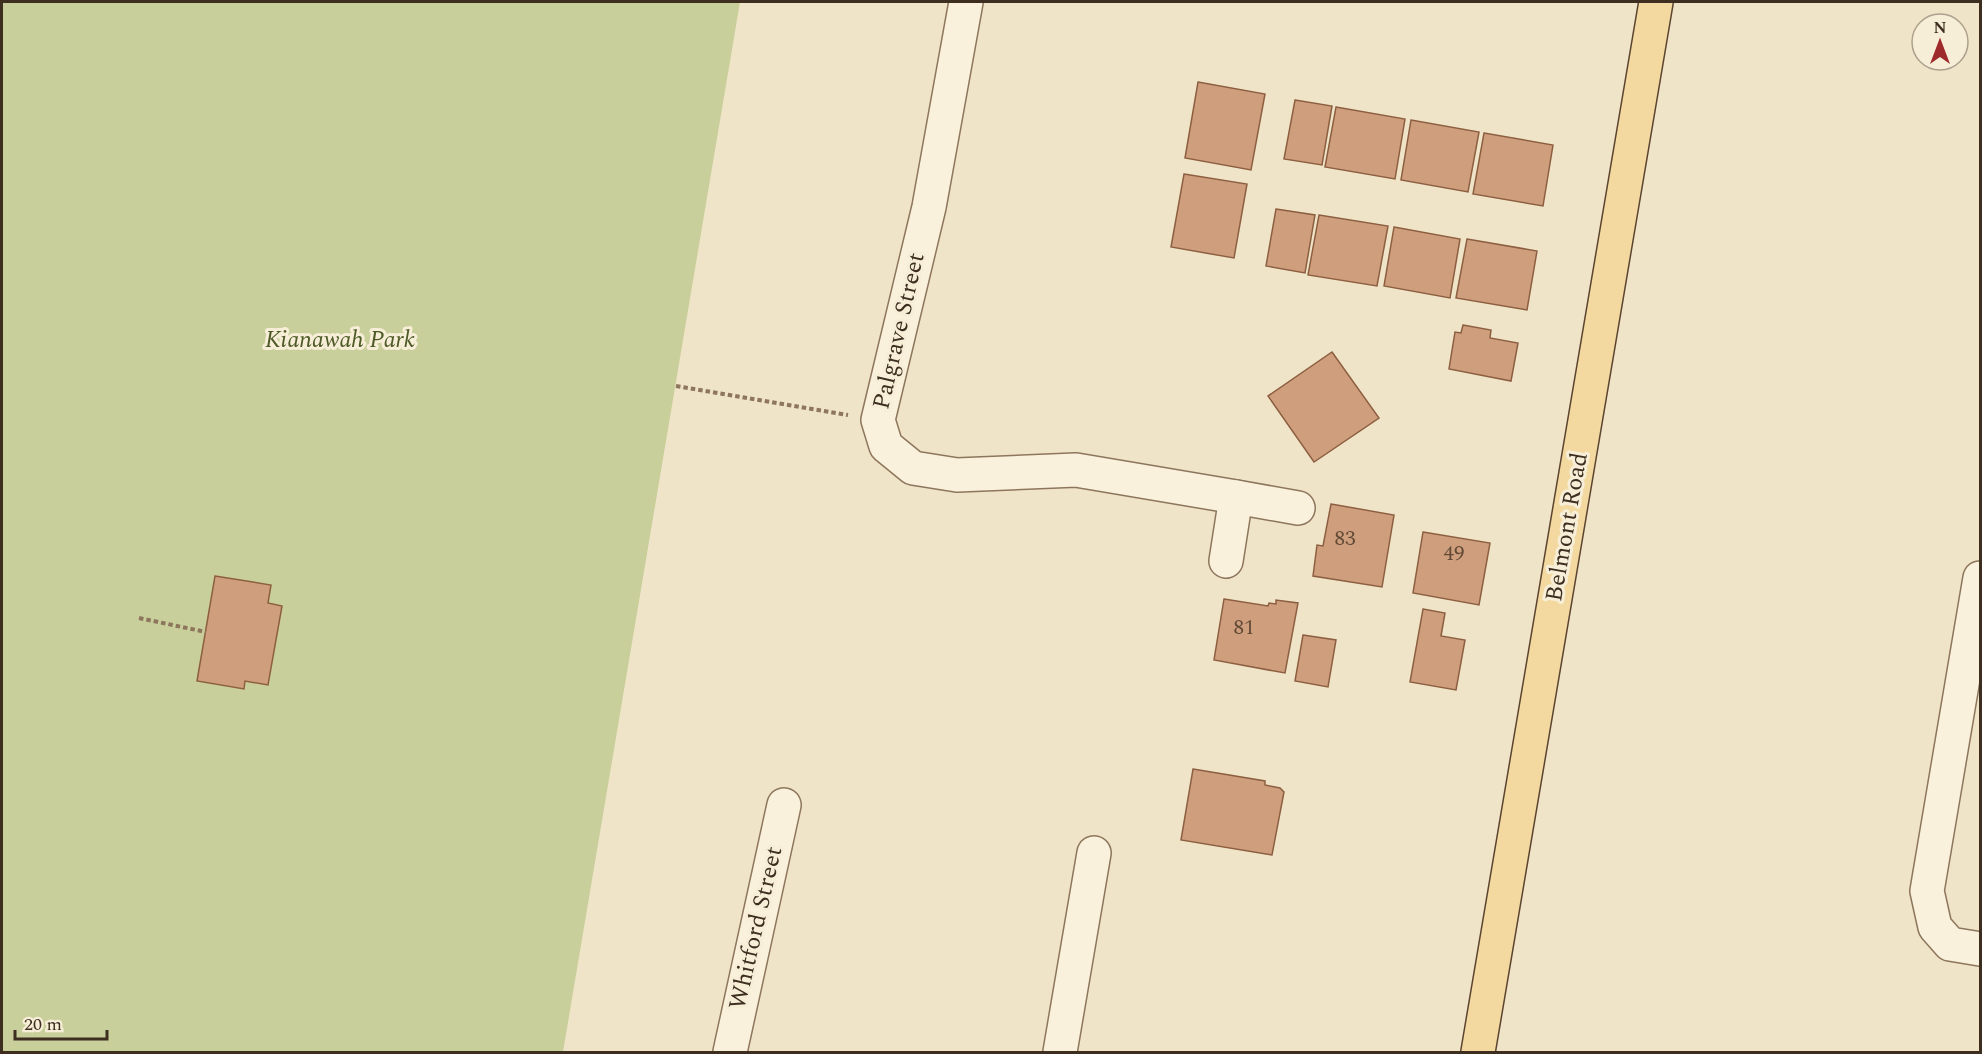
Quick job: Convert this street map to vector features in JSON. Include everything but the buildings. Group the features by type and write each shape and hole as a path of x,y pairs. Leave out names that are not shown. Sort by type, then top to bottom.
{"main road":[{"name":"Belmont Road","path":"1478,1053 1656,2"}],"street":[{"name":"Palgrave Street","path":"966,2 929,207 878,420 886,446 913,468 957,475 1076,470 1298,508"},
{"path":"1227,561 1236,497"},
{"path":"1980,578 1927,891 1935,927 1950,944 1980,949"},
{"name":"Whitford Street","path":"730,1053 784,805"},
{"path":"1060,1053 1094,853"}],"path":[{"path":"676,386 878,420"},
{"path":"139,618 206,632"}],"green space":[{"name":"Kianawah Park","path":"2,2 740,2 563,1052 2,1052"}]}
